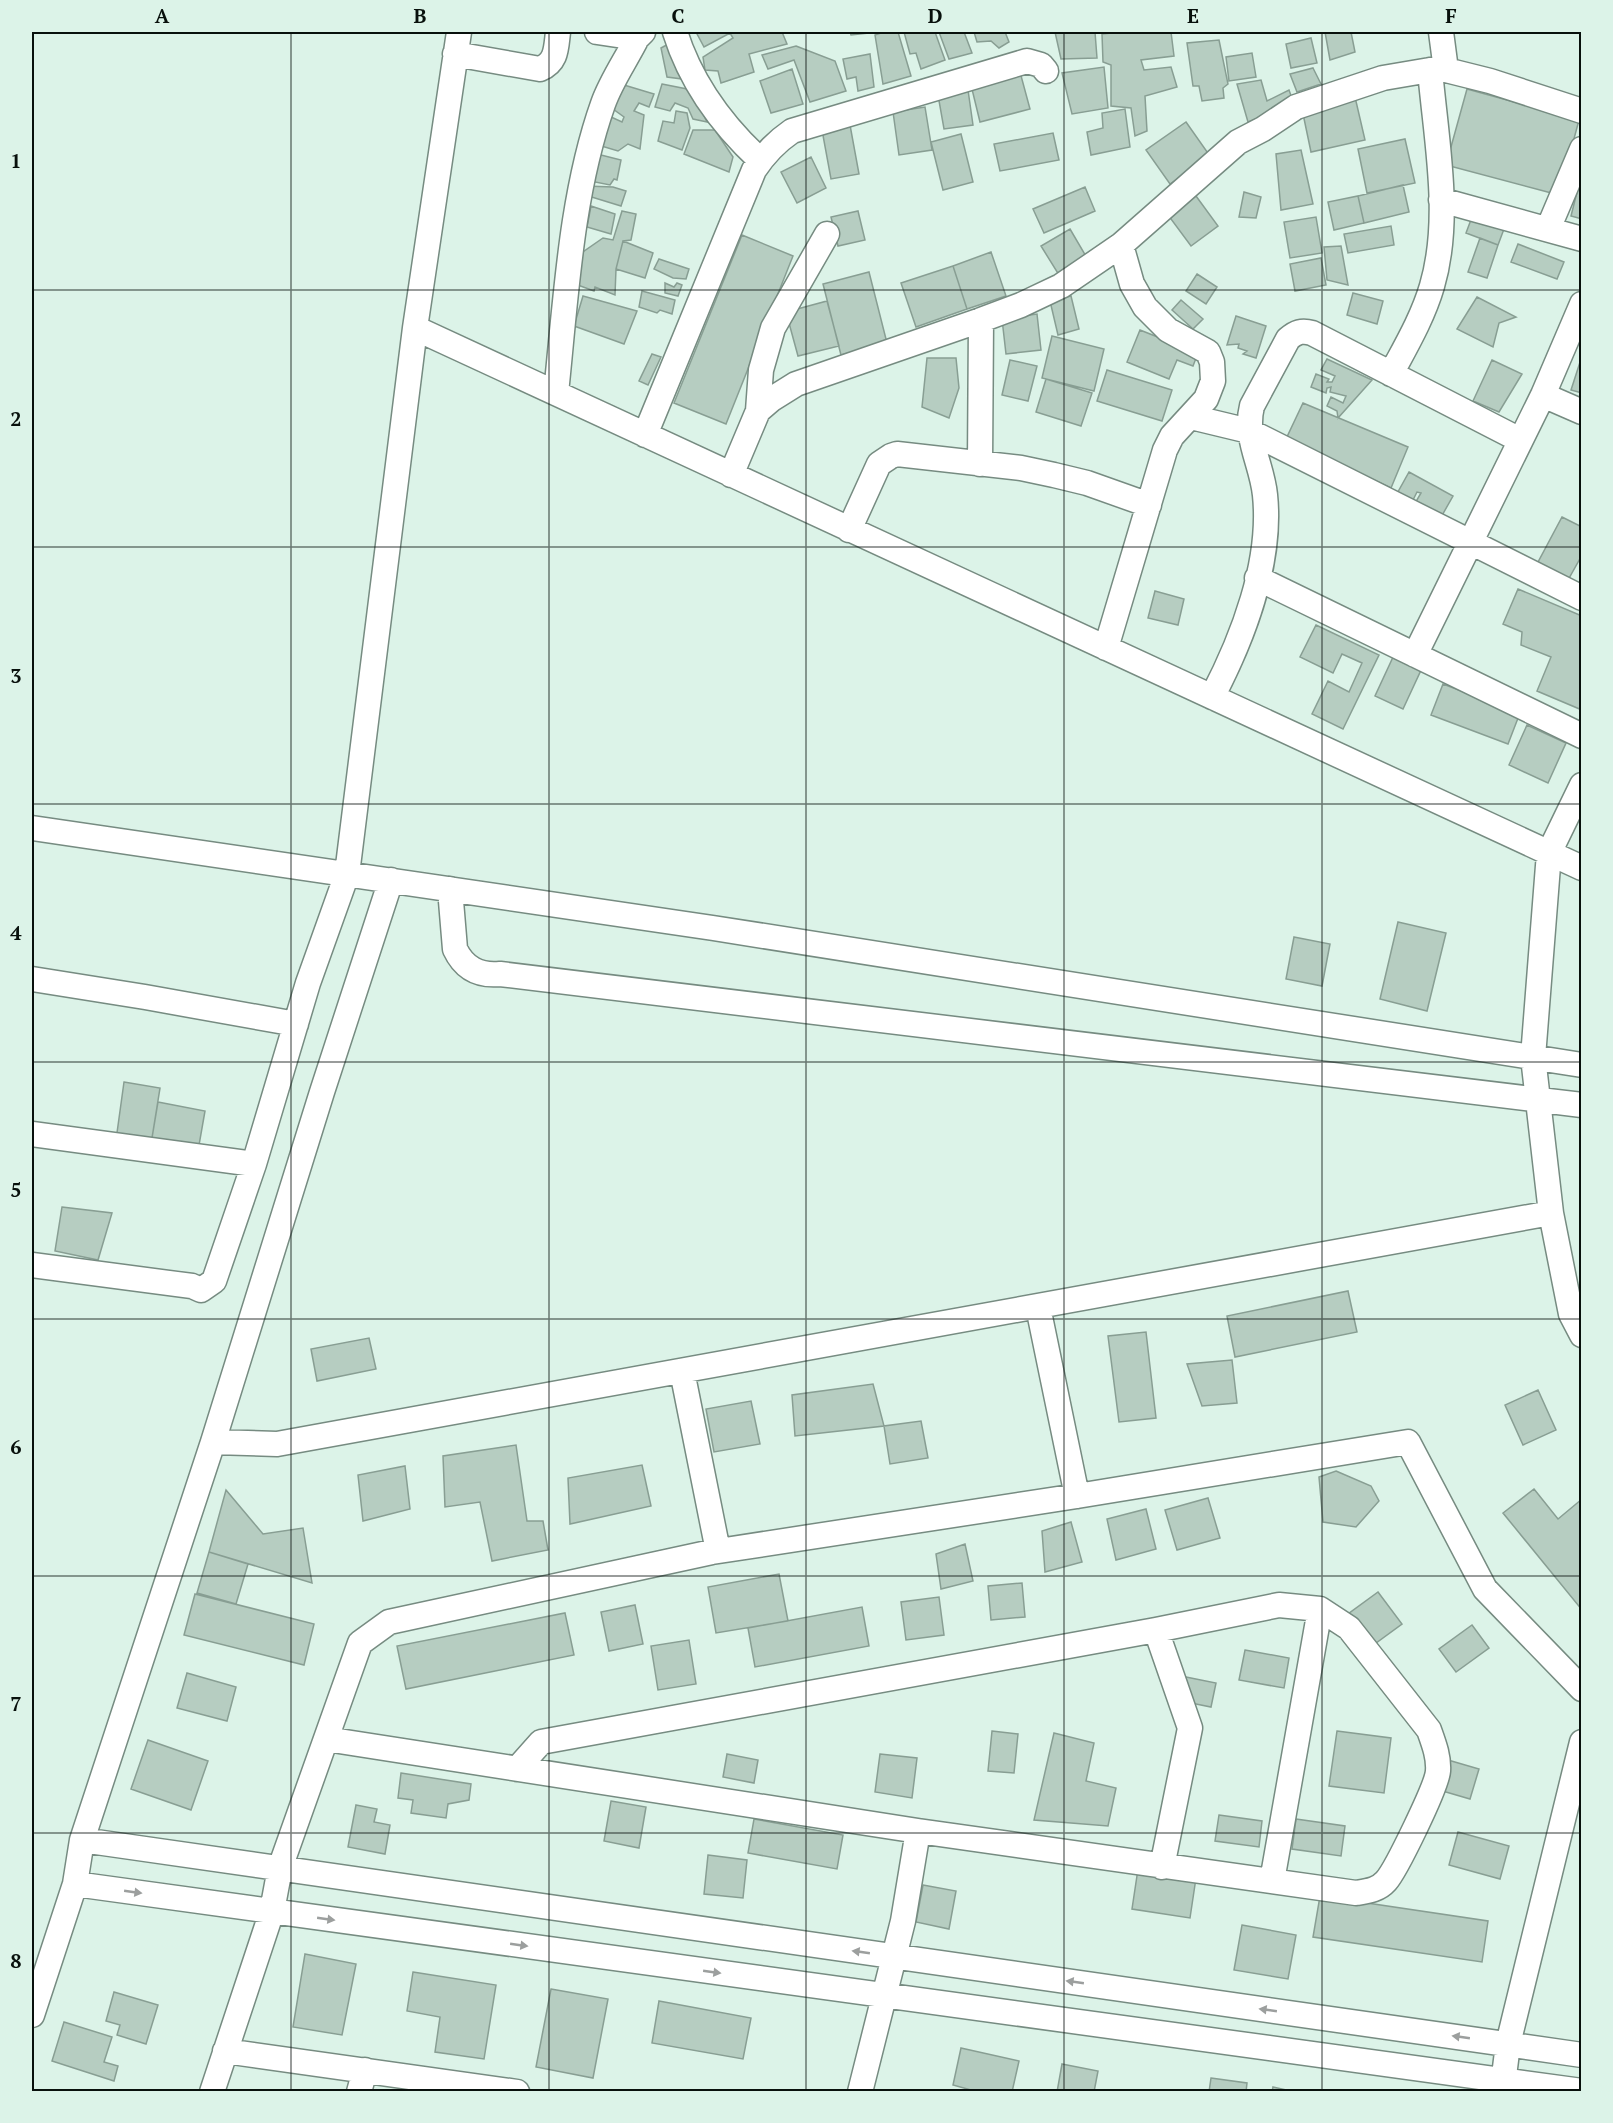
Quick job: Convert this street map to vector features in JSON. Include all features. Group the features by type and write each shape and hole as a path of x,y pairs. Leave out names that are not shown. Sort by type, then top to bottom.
{"street":[{"path":"32,1265 192,1286 201,1290 214,1281 254,1164 308,983 346,874 415,328 457,43 540,69 551,63 555,57 558,32"},
{"path":"556,393 569,262 578,204 603,103 640,35 597,32"},
{"path":"675,32 686,62 700,89 729,129 760,160"},
{"path":"1391,374 1422,314 1432,286 1442,229 1438,70 1441,32"},
{"path":"645,435 754,170 777,141 792,131 1027,61 1041,65 1046,71"},
{"path":"758,411 796,384 981,320 1061,286 1121,245 1238,142 1296,107 1383,78 1438,70 1490,81 1581,111"},
{"path":"1548,229 1581,149"},
{"path":"1441,200 1581,238"},
{"path":"731,475 758,411 761,370 773,328 827,234"},
{"path":"1106,648 1165,450 1172,436 1191,417 1210,391 1213,381 1212,362 1208,352 1168,330 1145,307 1132,284 1121,245"},
{"path":"1415,655 1543,395 1581,304"},
{"path":"980,464 981,320"},
{"path":"415,328 1581,868"},
{"path":"1212,697 1240,638 1257,578 1266,521 1261,473 1249,432 1252,406 1288,339 1300,332 1312,333 1520,440"},
{"path":"1543,395 1581,412"},
{"path":"1191,417 1249,432 1470,543 1579,592"},
{"path":"849,530 879,464 891,456 904,454 1021,468 1095,486 1149,505"},
{"path":"1257,578 1581,736"},
{"path":"1580,792 1549,853 1533,1057 1551,1213 1571,1314 1581,1335"},
{"path":"32,828 701,926 1581,1065"},
{"path":"32,2015 75,1884 82,1840 213,1442 391,880"},
{"path":"450,889 455,949 469,968 489,975 512,975 1581,1105"},
{"path":"32,979 296,1024"},
{"path":"32,1134 254,1164"},
{"path":"213,1442 277,1444 1551,1213"},
{"path":"1038,1307 1077,1496"},
{"path":"682,1371 718,1551"},
{"path":"212,2091 272,1911 280,1868 360,1643 389,1622 718,1551 1408,1442 1485,1589 1581,1689"},
{"path":"326,1740 918,1831 1356,1893 1377,1888 1392,1874 1436,1783 1438,1772 1435,1745 1424,1724 1349,1628 1320,1609 1279,1605 1156,1630 541,1742 517,1769"},
{"path":"1272,1881 1320,1609"},
{"path":"1156,1630 1190,1728 1162,1867"},
{"path":"1503,2086 1508,2044 1580,1753"},
{"path":"860,2091 903,1921 918,1831"},
{"path":"82,1840 1581,2055"},
{"path":"75,1884 885,1996 1503,2086 1581,2091"},
{"path":"225,2051 362,2081 517,2091"}],"building":[{"path":"696,32 782,32 787,44 749,54 754,72 721,83 718,71 705,70 703,57 733,38 730,33 704,47"},
{"path":"850,32 869,32 870,33 851,35"},
{"path":"884,32 898,32 911,76 883,84 875,35"},
{"path":"904,32 935,32 945,60 921,69 916,53 910,54"},
{"path":"939,32 964,32 972,53 949,59"},
{"path":"974,32 1005,32 1009,42 999,48 991,41 977,42"},
{"path":"1055,32 1095,32 1097,58 1061,59"},
{"path":"1171,32 1174,56 1141,60 1144,70 1171,67 1177,87 1145,96 1147,131 1135,136 1131,108 1111,106 1111,65 1103,62 1102,34"},
{"path":"1325,32 1351,32 1355,52 1330,60"},
{"path":"1311,38 1317,63 1291,68 1286,44"},
{"path":"1219,40 1228,84 1223,88 1224,98 1202,101 1199,86 1193,86 1187,43"},
{"path":"674,41 690,80 667,77 661,48"},
{"path":"796,46 835,61 846,91 810,102 794,60 768,69 762,55"},
{"path":"1252,53 1256,77 1229,81 1226,57"},
{"path":"870,54 874,87 858,91 856,77 847,79 843,59"},
{"path":"1104,67 1108,108 1072,114 1062,73"},
{"path":"1313,68 1321,84 1297,92 1290,74"},
{"path":"792,69 803,104 771,113 760,81"},
{"path":"1020,72 1030,109 980,122 971,85"},
{"path":"1261,80 1267,101 1289,90 1294,104 1248,122 1237,84"},
{"path":"662,84 692,90 707,122 693,119 688,108 675,103 670,111 655,107"},
{"path":"624,85 654,94 649,107 639,103 634,111 644,115 640,149 628,144 618,151 598,145 609,116 622,122 624,117 613,109"},
{"path":"1467,89 1579,120 1559,195 1446,165"},
{"path":"968,90 973,125 944,129 938,95"},
{"path":"1355,97 1365,140 1311,152 1302,109"},
{"path":"925,107 932,150 899,155 893,112"},
{"path":"1125,109 1130,147 1091,155 1087,132 1103,128 1102,113"},
{"path":"676,111 687,113 690,128 682,150 658,141 663,121 674,123"},
{"path":"1186,122 1210,156 1170,184 1146,150"},
{"path":"850,125 859,174 831,179 822,130"},
{"path":"693,130 715,130 733,157 729,172 684,154"},
{"path":"1053,133 1059,160 1000,171 994,144"},
{"path":"961,134 973,182 943,190 931,142"},
{"path":"1405,139 1415,183 1367,193 1358,149"},
{"path":"1301,150 1313,204 1281,210 1276,154"},
{"path":"597,154 621,160 617,180 614,179 610,185 590,181"},
{"path":"811,157 826,188 797,203 781,172"},
{"path":"1580,180 1582,180 1582,219 1571,216"},
{"path":"1403,185 1409,212 1364,223 1358,196"},
{"path":"586,186 613,187 626,191 621,206 585,195"},
{"path":"1085,187 1095,211 1044,233 1033,209"},
{"path":"1244,192 1261,197 1256,218 1239,217"},
{"path":"1196,196 1218,226 1191,246 1168,215"},
{"path":"1358,196 1364,223 1334,230 1328,202"},
{"path":"591,206 615,214 611,234 587,227"},
{"path":"622,211 636,214 631,240 623,241 616,269 615,295 595,287 594,291 575,284 580,254 603,238 613,240"},
{"path":"858,211 865,240 838,246 831,217"},
{"path":"1316,217 1322,253 1290,258 1284,222"},
{"path":"1472,217 1504,229 1498,245 1466,233"},
{"path":"1391,226 1394,245 1348,253 1344,234"},
{"path":"1070,229 1087,258 1059,275 1041,246"},
{"path":"742,235 793,256 726,424 674,403"},
{"path":"1480,238 1498,245 1487,278 1468,272"},
{"path":"623,241 653,253 645,278 616,269"},
{"path":"1518,244 1564,262 1557,279 1511,262"},
{"path":"1341,246 1348,285 1327,280 1324,247"},
{"path":"991,252 1006,296 967,309 953,266"},
{"path":"1321,258 1326,285 1295,291 1290,264"},
{"path":"659,259 689,269 686,279 673,278 654,269"},
{"path":"953,266 967,309 916,327 901,283"},
{"path":"869,272 887,343 841,355 823,284"},
{"path":"1197,274 1217,287 1206,304 1186,291"},
{"path":"665,283 674,287 677,283 682,285 678,296 665,293"},
{"path":"642,291 675,300 672,314 660,310 657,313 639,307"},
{"path":"1353,293 1383,301 1377,324 1347,315"},
{"path":"583,296 637,311 624,344 574,326"},
{"path":"1071,296 1079,329 1058,335 1050,301"},
{"path":"1477,297 1516,317 1499,323 1493,347 1457,329"},
{"path":"1181,300 1203,319 1193,329 1172,310"},
{"path":"827,301 839,346 798,356 786,312"},
{"path":"1037,314 1041,350 1006,354 1002,319"},
{"path":"1236,316 1266,326 1256,358 1243,354 1247,351 1238,348 1239,344 1227,345"},
{"path":"1140,330 1198,353 1193,366 1177,360 1169,379 1127,362"},
{"path":"1052,336 1104,349 1094,391 1042,378"},
{"path":"652,354 661,357 648,385 639,381"},
{"path":"1582,356 1582,393 1571,390"},
{"path":"927,358 956,358 959,388 949,418 922,407"},
{"path":"1327,359 1372,380 1338,418 1337,411 1327,406 1331,397 1343,403 1346,396 1330,392 1331,387 1327,388 1326,393 1311,387 1316,374 1329,379 1327,382 1332,382 1335,376 1321,370"},
{"path":"1010,360 1037,366 1028,401 1002,395"},
{"path":"1492,360 1522,374 1499,412 1473,401"},
{"path":"1107,370 1172,390 1162,421 1097,401"},
{"path":"1046,379 1092,393 1081,426 1036,412"},
{"path":"1303,403 1408,447 1391,488 1286,439"},
{"path":"1409,472 1453,496 1440,519 1414,505 1421,493 1417,492 1409,508 1394,499"},
{"path":"1562,517 1582,527 1582,555 1568,580 1537,564"},
{"path":"1518,589 1582,616 1582,710 1537,691 1551,657 1521,645 1522,632 1503,624"},
{"path":"1155,591 1184,599 1178,625 1148,618"},
{"path":"1316,625 1379,655 1343,729 1312,714 1328,681 1349,692 1362,663 1342,654 1333,673 1300,657"},
{"path":"1394,655 1422,668 1403,709 1375,696"},
{"path":"1443,684 1520,713 1508,744 1431,715"},
{"path":"1527,725 1566,743 1548,783 1509,765"},
{"path":"1398,922 1446,933 1427,1011 1380,999"},
{"path":"1294,937 1330,944 1322,986 1286,979"},
{"path":"124,1082 160,1088 151,1144 116,1140"},
{"path":"158,1102 205,1111 198,1151 151,1144"},
{"path":"62,1207 112,1213 98,1260 55,1251"},
{"path":"1348,1291 1357,1332 1235,1357 1227,1316"},
{"path":"1146,1332 1156,1418 1119,1422 1108,1336"},
{"path":"369,1338 376,1369 317,1381 311,1349"},
{"path":"1232,1360 1237,1403 1202,1406 1187,1364"},
{"path":"873,1384 884,1426 795,1436 792,1395"},
{"path":"1538,1390 1556,1430 1523,1445 1505,1405"},
{"path":"751,1401 760,1444 714,1452 706,1409"},
{"path":"921,1421 928,1458 890,1464 884,1426"},
{"path":"516,1445 527,1521 543,1521 548,1550 492,1561 480,1502 445,1507 443,1456"},
{"path":"642,1465 651,1506 570,1524 568,1478"},
{"path":"405,1466 410,1509 363,1521 358,1475"},
{"path":"1336,1471 1371,1486 1379,1501 1356,1527 1323,1522 1319,1477"},
{"path":"1534,1489 1558,1519 1582,1499 1582,1610 1503,1513"},
{"path":"226,1490 263,1534 303,1528 312,1583 209,1552"},
{"path":"1208,1498 1220,1538 1177,1550 1165,1510"},
{"path":"1146,1509 1156,1549 1116,1560 1107,1519"},
{"path":"1071,1522 1082,1562 1045,1572 1042,1531"},
{"path":"965,1544 973,1581 941,1589 936,1554"},
{"path":"209,1552 248,1564 236,1604 197,1593"},
{"path":"779,1574 788,1621 716,1633 708,1587"},
{"path":"1022,1583 1025,1617 991,1620 988,1586"},
{"path":"1378,1592 1402,1624 1372,1646 1348,1614"},
{"path":"195,1594 314,1624 304,1665 184,1635"},
{"path":"939,1597 944,1635 906,1640 901,1602"},
{"path":"635,1605 643,1644 609,1651 601,1612"},
{"path":"862,1607 869,1646 755,1667 748,1628"},
{"path":"565,1613 574,1655 406,1689 397,1646"},
{"path":"1472,1625 1489,1648 1456,1672 1439,1649"},
{"path":"689,1640 696,1684 658,1690 651,1646"},
{"path":"1245,1650 1289,1658 1284,1688 1239,1680"},
{"path":"187,1673 236,1687 227,1721 177,1708"},
{"path":"1186,1677 1216,1683 1211,1707 1181,1701"},
{"path":"992,1731 1018,1734 1014,1773 988,1771"},
{"path":"1337,1731 1391,1738 1384,1793 1329,1786"},
{"path":"1054,1733 1094,1743 1086,1781 1116,1788 1108,1826 1034,1820"},
{"path":"148,1740 208,1761 191,1810 131,1789"},
{"path":"727,1754 758,1760 754,1783 723,1777"},
{"path":"880,1754 917,1758 912,1798 875,1792"},
{"path":"1448,1760 1479,1769 1470,1799 1439,1790"},
{"path":"401,1773 471,1784 469,1800 448,1804 446,1818 411,1813 413,1800 398,1798"},
{"path":"611,1801 646,1807 639,1848 604,1841"},
{"path":"356,1805 377,1809 374,1822 390,1825 385,1854 348,1847"},
{"path":"1219,1815 1262,1821 1259,1847 1215,1841"},
{"path":"754,1819 843,1835 837,1869 748,1853"},
{"path":"1296,1819 1345,1826 1341,1856 1292,1849"},
{"path":"1458,1832 1509,1846 1500,1879 1449,1865"},
{"path":"708,1855 747,1860 743,1898 704,1894"},
{"path":"1138,1869 1196,1878 1190,1918 1132,1909"},
{"path":"923,1885 956,1891 949,1929 916,1922"},
{"path":"1320,1896 1488,1921 1482,1962 1313,1937"},
{"path":"1242,1925 1296,1935 1288,1979 1234,1970"},
{"path":"305,1954 356,1964 342,2035 293,2027"},
{"path":"413,1972 496,1985 484,2059 435,2052 440,2017 407,2011"},
{"path":"551,1989 608,1999 593,2078 536,2067"},
{"path":"114,1992 158,2005 146,2044 117,2035 120,2025 106,2021"},
{"path":"659,2001 751,2018 743,2059 652,2043"},
{"path":"64,2022 112,2037 104,2062 118,2066 114,2081 52,2061"},
{"path":"961,2048 1019,2061 1012,2092 978,2092 953,2085"},
{"path":"1062,2064 1098,2071 1094,2092 1057,2092"},
{"path":"1211,2078 1247,2083 1246,2092 1209,2092"},
{"path":"1273,2087 1295,2092 1272,2092"}]}
